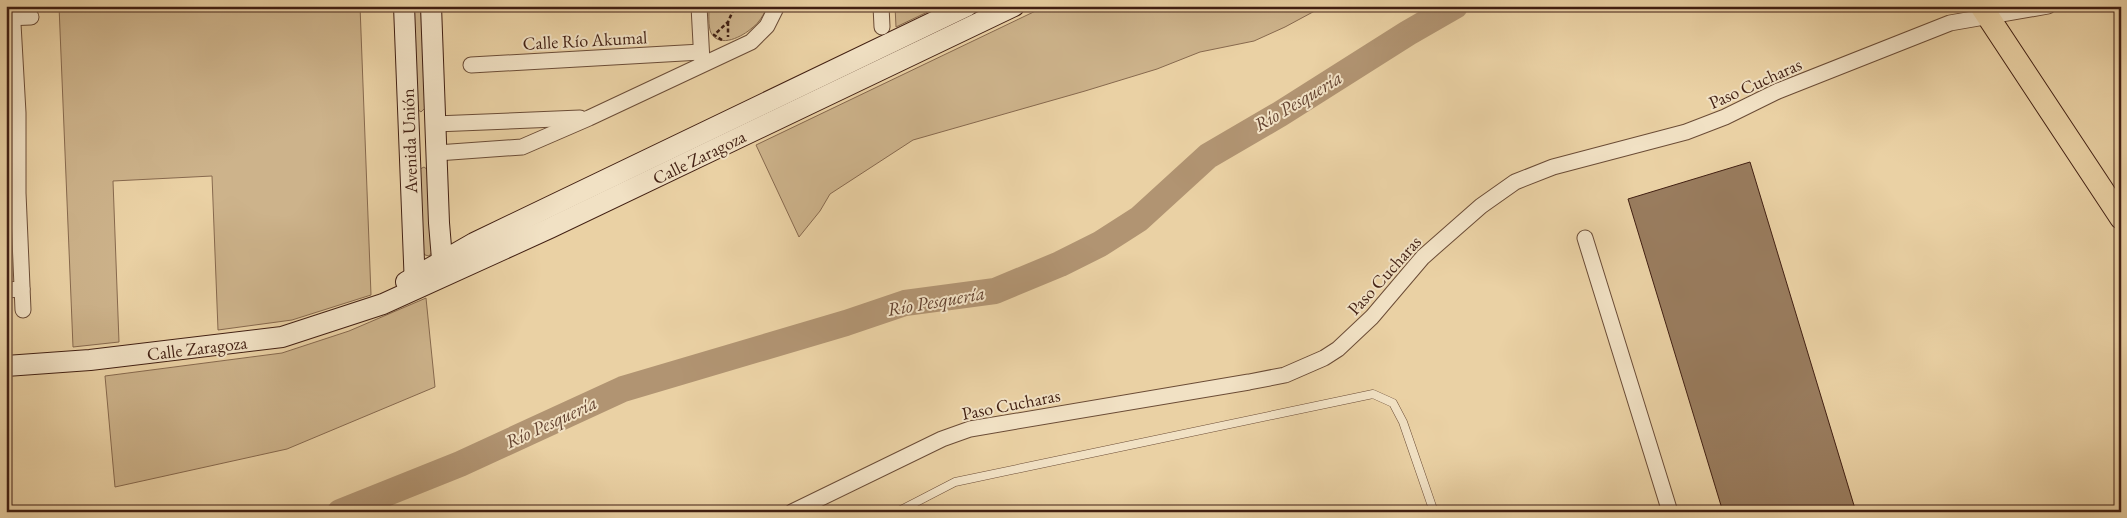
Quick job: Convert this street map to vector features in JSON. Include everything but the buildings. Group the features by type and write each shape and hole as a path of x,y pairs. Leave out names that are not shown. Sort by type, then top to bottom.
{"main road":[{"path":"1984,11 2121,218"}],"street":[{"name":"Avenida Unión","path":"404,6 415,283"},
{"name":"Avenida Unión","path":"431,6 442,268"},
{"path":"699,6 702,59"},
{"path":"410,154 522,147 589,118 702,59 743,47 756,39 772,20 777,6"},
{"path":"881,6 882,27"},
{"name":"Calle Zaragoza","path":"6,366 44,364 282,337 383,304 442,268 550,228 880,59 967,6"},
{"name":"Calle Zaragoza","path":"442,268 474,243 880,59 1014,6"},
{"name":"Paso Cucharas","path":"792,512 942,439 970,429 1285,375 1307,366 1338,349 1354,336 1423,257 1481,206 1515,182 1553,167 1686,132 1725,117 1778,91 1932,29 1984,11 2048,6"},
{"path":"23,310 12,194 11,14 31,17"},
{"name":"Calle Río Akumal","path":"471,65 702,59"},
{"path":"409,125 589,118"},
{"path":"439,224 445,232 454,238 474,243"},
{"path":"1585,238 1670,512"},
{"path":"6,290 22,289"},
{"path":"6,356 44,364"}],"lane":[{"path":"897,512 955,482 1373,394 1393,403 1403,422 1434,512"}],"path":[{"path":"728,22 728,39 717,38 714,35 728,22 735,6"}],"shaded area":[{"path":"59,6 360,6 371,295 292,320 218,330 212,176 113,181 119,342 73,347"},
{"path":"413,6 422,6 426,107 421,112 417,109"},
{"path":"709,6 768,6 755,26 737,37 726,41 715,38 711,33"},
{"path":"895,6 940,6 896,27"},
{"path":"1046,6 1324,6 1254,41 1200,52 1157,69 913,140 830,194 820,211 799,237 756,145"},
{"path":"424,167 428,170 432,252 429,256 423,252 420,169"},
{"path":"426,298 435,387 287,449 115,487 105,376 282,353 349,331"}],"waterway":[{"name":"Río Pesquería","path":"340,512 460,464 623,389 846,323 905,303 995,291 1060,264 1100,244 1139,219 1208,156 1455,6"}]}
